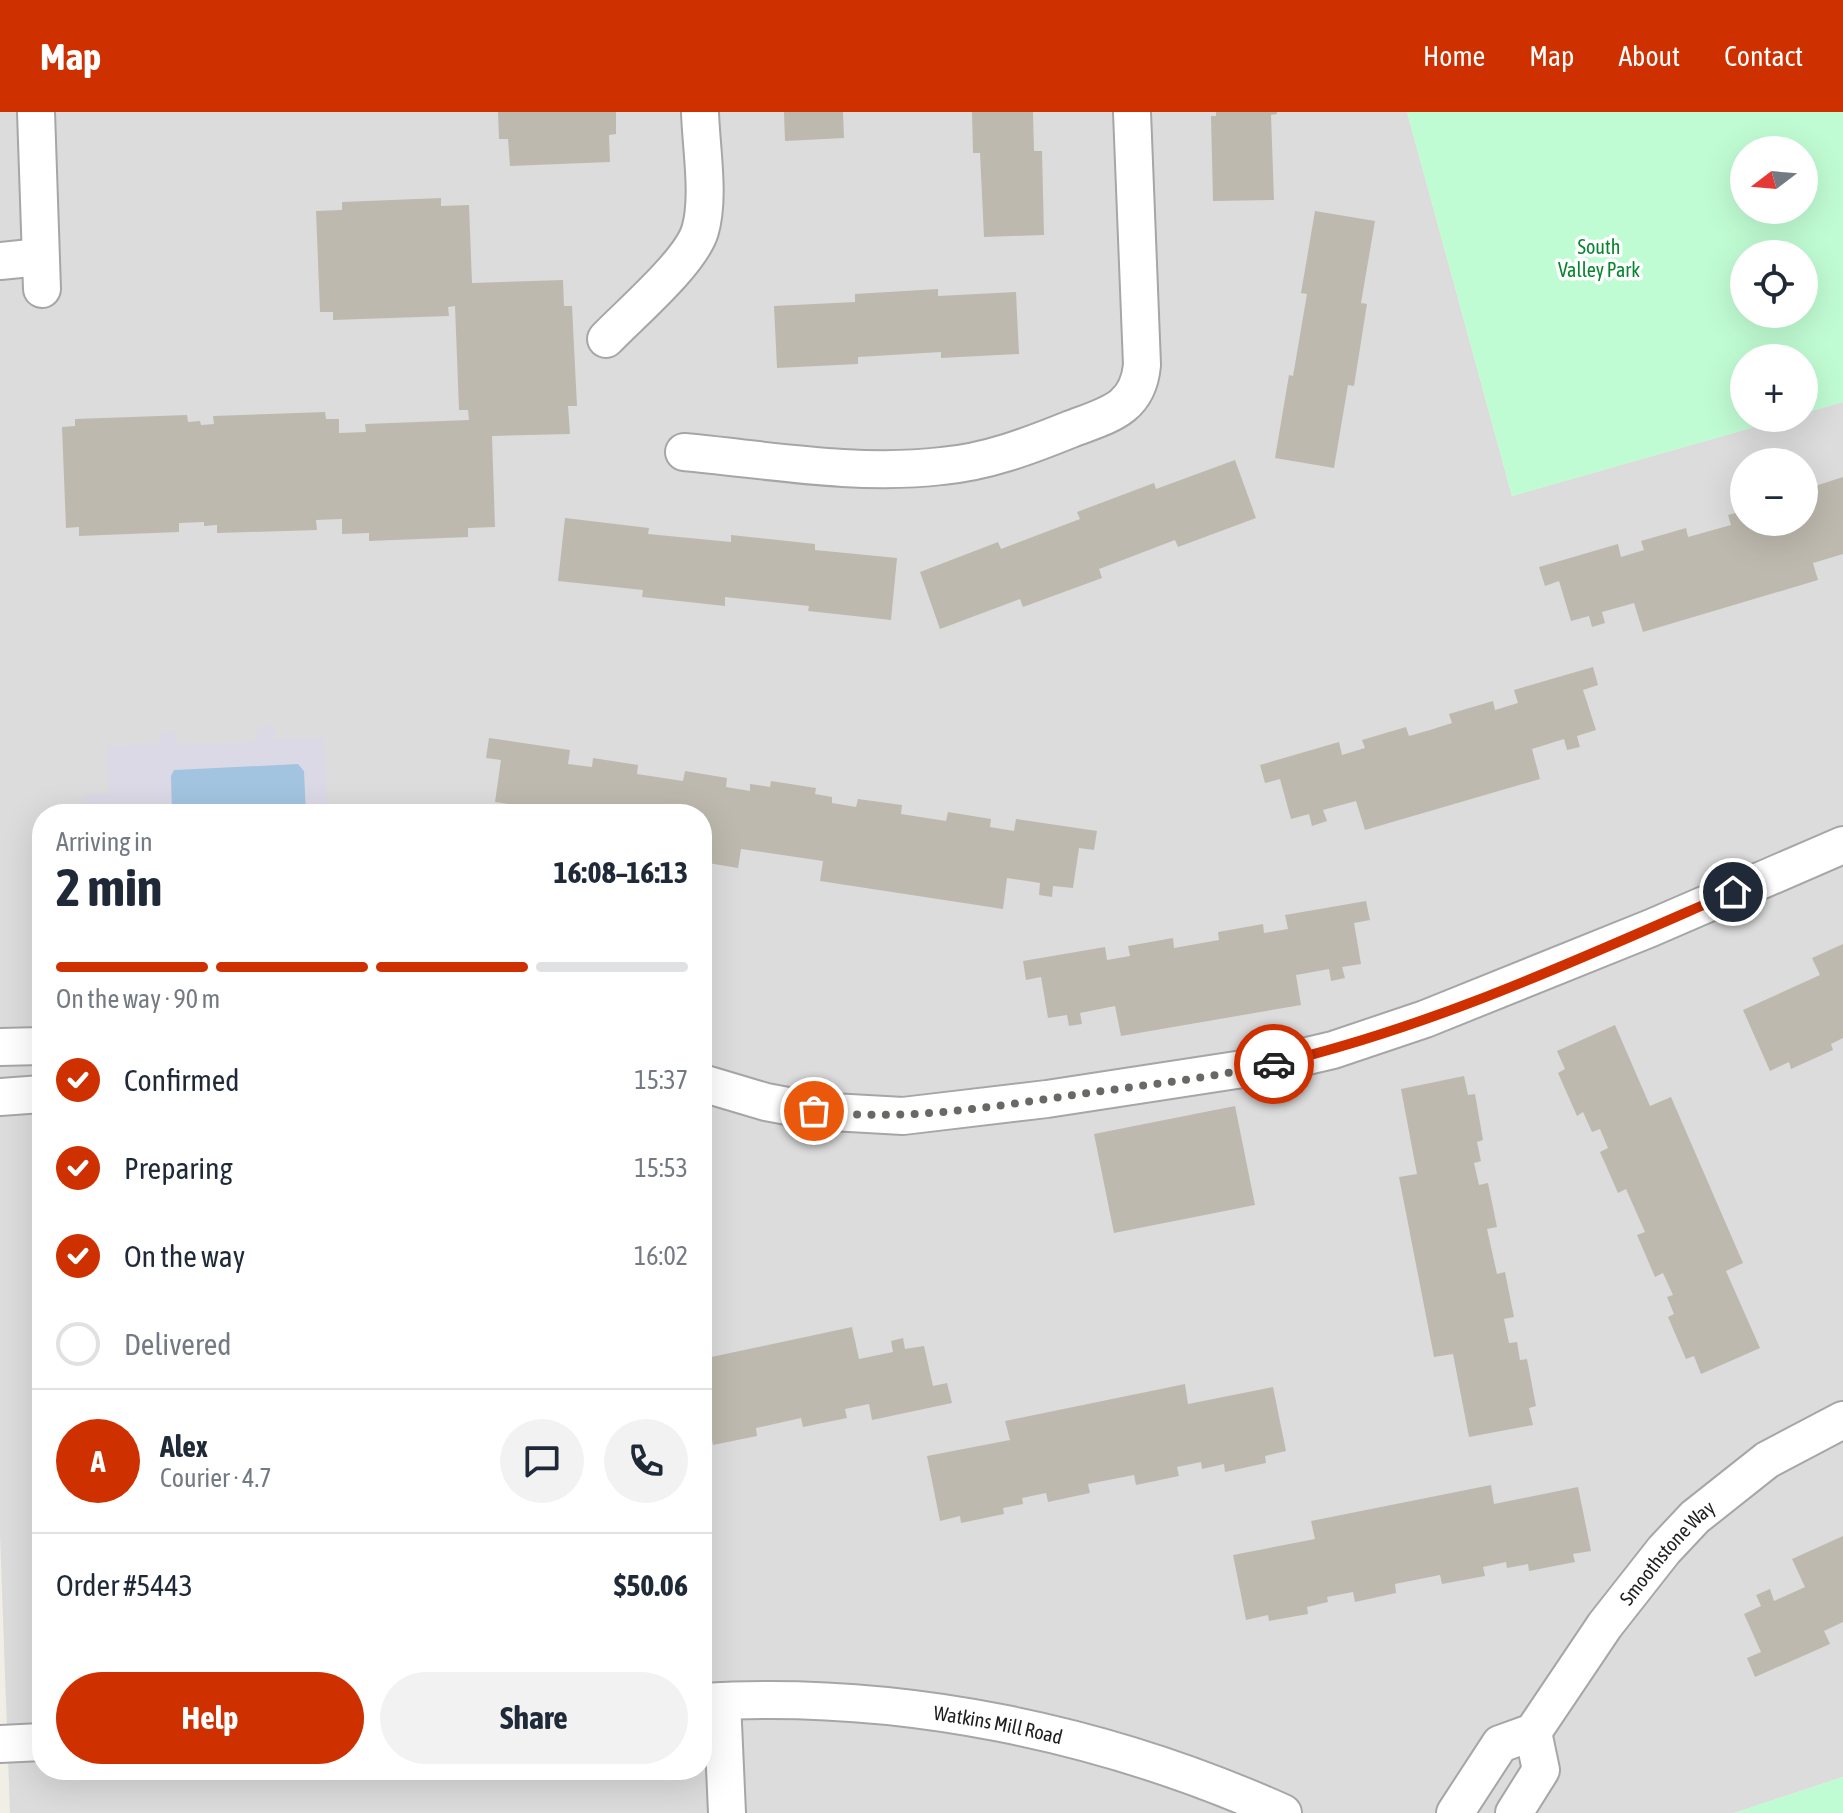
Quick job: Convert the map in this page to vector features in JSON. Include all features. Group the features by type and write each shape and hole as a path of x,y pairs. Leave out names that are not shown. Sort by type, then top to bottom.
{"street":[{"path":"0,261 41,273 36,112"},
{"path":"606,339 697,240 704,201 700,112"},
{"path":"684,452 857,468 944,466 1008,453 1127,404 1140,380 1142,365 1132,112"},
{"path":"712,1086 766,1102 814,1111 903,1116 1008,1105 1269,1065 1366,1040 1436,1015 1651,928 1843,845"},
{"path":"0,1047 32,1046"},
{"path":"0,1097 32,1095"},
{"name":"Smoothstone Way","path":"1533,1732 1605,1625 1664,1550 1695,1517 1767,1460 1843,1420"},
{"path":"712,1702 727,1813"},
{"name":"Watkins Mill Road","path":"712,1702 837,1702 921,1710 998,1723 1160,1764 1283,1813"},
{"path":"1455,1813 1500,1744 1533,1732 1541,1770 1514,1813"},
{"path":"0,1744 32,1742"}],"shaded area":[{"path":"0,112 1407,112 1512,496 1737,432 1818,432 1818,409 1843,402 1843,1777 1734,1813 10,1813 0,1536"},
{"path":"275,726 275,739 324,738 327,804 306,804 304,771 172,771 172,804 83,804 83,795 109,794 107,746 159,744 159,733 176,732 177,745 257,742 257,727"}],"green space":[{"name":"South Valley Park","path":"1407,112 1843,112 1843,402 1818,409 1818,344 1730,344 1730,432 1737,432 1512,496"},
{"path":"1843,1777 1843,1813 1734,1813"}],"water":[{"path":"298,764 304,771 306,804 172,804 171,776 174,770"}],"building":[{"path":"498,112 616,112 616,134 609,135 610,162 510,166 508,139 499,139"},
{"path":"784,112 843,112 844,138 785,141"},
{"path":"972,112 1033,112 1034,151 1042,151 1044,235 984,237 980,153 973,153"},
{"path":"1216,112 1277,112 1271,115 1274,200 1213,201 1211,116 1216,116"},
{"path":"441,198 441,206 469,205 472,283 563,280 564,306 572,306 577,406 568,406 570,434 492,436 495,527 468,528 468,537 369,541 369,533 342,534 342,519 316,520 317,530 217,533 217,525 204,526 204,522 179,523 179,532 79,536 79,527 66,528 62,427 75,426 75,419 187,415 188,422 200,421 201,425 214,424 213,416 325,412 326,419 339,419 339,433 366,432 365,424 469,420 468,410 459,410 455,306 448,307 449,316 333,320 333,312 320,312 316,211 342,210 342,202"},
{"path":"1315,211 1375,221 1361,303 1367,304 1354,386 1348,385 1334,468 1275,458 1307,294 1301,293"},
{"path":"938,289 938,296 1016,292 1019,354 941,358 941,352 858,357 858,364 777,368 774,306 855,302 855,294"},
{"path":"1235,460 1256,518 1178,547 1175,540 1099,569 1102,578 1023,607 1020,599 940,629 920,572 998,542 1001,549 1080,519 1077,512 1154,483 1156,489"},
{"path":"1843,477 1843,554 1813,563 1818,580 1643,632 1634,603 1602,612 1605,623 1592,627 1589,616 1571,621 1559,581 1545,586 1539,567 1618,544 1621,557 1644,550 1641,541 1686,528 1688,537 1730,525 1730,536 1818,536 1818,485"},
{"path":"565,518 649,528 648,534 731,542 731,535 815,544 815,550 897,558 891,620 808,611 809,606 725,597 725,606 642,597 643,590 558,581"},
{"path":"1593,667 1598,685 1583,690 1596,730 1577,736 1580,747 1567,750 1564,739 1532,749 1540,779 1365,830 1356,801 1323,810 1327,821 1312,826 1309,814 1291,819 1280,779 1265,783 1260,765 1339,742 1342,755 1365,748 1362,740 1406,727 1409,736 1430,730 1452,723 1449,714 1493,701 1495,710 1518,703 1514,690"},
{"path":"489,738 570,750 568,764 592,767 593,758 638,765 637,774 683,781 685,771 727,778 726,787 750,791 750,784 770,787 771,781 816,788 815,794 832,797 832,803 856,807 858,799 902,805 901,814 946,821 948,812 991,819 990,827 1014,831 1016,819 1097,831 1094,850 1079,848 1073,888 1053,886 1052,897 1039,895 1040,883 1007,878 1003,909 820,881 823,861 741,849 738,868 712,864 712,804 495,802 501,760 486,758"},
{"path":"1366,901 1370,920 1354,923 1361,964 1342,967 1345,978 1331,981 1329,969 1296,975 1301,1005 1121,1036 1115,1006 1080,1013 1082,1024 1069,1026 1067,1015 1048,1018 1041,977 1026,980 1023,961 1105,947 1107,960 1130,956 1128,946 1173,938 1174,948 1219,940 1218,932 1263,924 1264,933 1288,929 1285,915"},
{"path":"1843,944 1843,1038 1831,1044 1833,1050 1791,1069 1789,1062 1770,1071 1743,1010 1820,975 1812,958"},
{"path":"1615,1025 1650,1106 1671,1097 1743,1263 1726,1271 1760,1348 1701,1374 1694,1356 1686,1359 1668,1317 1674,1314 1667,1297 1673,1295 1663,1273 1655,1277 1637,1235 1645,1232 1626,1189 1618,1193 1600,1152 1608,1148 1600,1129 1592,1132 1583,1112 1577,1116 1558,1073 1565,1069 1557,1051"},
{"path":"1464,1076 1468,1095 1475,1094 1483,1140 1477,1142 1481,1161 1474,1163 1479,1185 1488,1183 1497,1227 1487,1229 1497,1274 1505,1272 1514,1317 1504,1319 1509,1343 1517,1342 1520,1360 1527,1359 1536,1406 1529,1408 1533,1425 1469,1437 1453,1354 1434,1357 1399,1177 1417,1174 1401,1089"},
{"path":"1235,1106 1255,1205 1114,1233 1094,1134"},
{"path":"852,1327 859,1359 893,1352 891,1341 903,1338 905,1349 924,1346 933,1386 947,1383 952,1403 872,1420 869,1404 845,1409 847,1418 803,1427 801,1418 756,1428 757,1436 713,1445 712,1357"},
{"path":"1185,1384 1188,1404 1273,1387 1286,1451 1265,1456 1266,1463 1225,1472 1224,1464 1202,1469 1201,1462 1177,1467 1179,1476 1136,1485 1134,1475 1088,1484 1090,1493 1048,1502 1046,1493 1022,1498 1023,1504 1003,1508 1004,1514 961,1523 960,1516 940,1521 927,1456 1010,1440 1005,1421"},
{"path":"1491,1485 1494,1504 1578,1487 1591,1551 1573,1554 1575,1562 1529,1571 1528,1564 1507,1568 1506,1562 1483,1567 1485,1576 1442,1584 1440,1575 1395,1584 1396,1593 1355,1602 1353,1592 1327,1597 1328,1602 1307,1607 1308,1614 1269,1621 1268,1615 1246,1620 1233,1555 1315,1539 1311,1521"},
{"path":"1843,1536 1843,1622 1824,1631 1830,1644 1755,1677 1747,1658 1761,1652 1744,1614 1761,1606 1756,1595 1770,1589 1774,1601 1805,1587 1792,1559"}],"way so far":[{"path":"814,1111 880,1116 939,1114 1217,1075 1274,1064"}],"route":[{"path":"1274,1064 1333,1050 1395,1030 1600,949 1733,892"}]}
